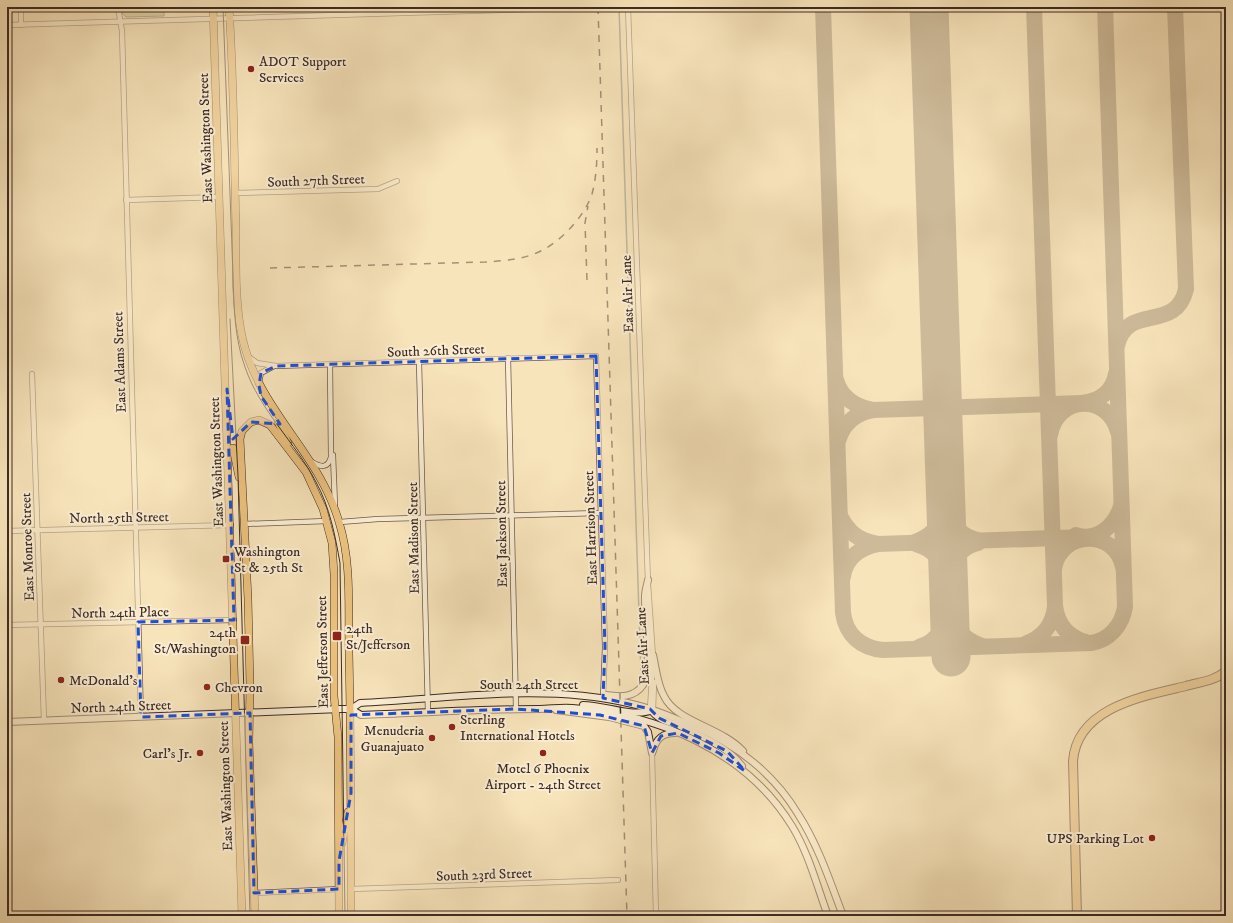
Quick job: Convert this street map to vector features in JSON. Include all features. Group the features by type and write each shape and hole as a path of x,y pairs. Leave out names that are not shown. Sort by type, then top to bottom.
{"highway":[{"path":"1077,916 1073,761 1075,748 1082,732 1099,716 1128,703 1151,694 1215,678 1226,671"}],"main road":[{"name":"East Washington Street","path":"213,7 223,321 227,389 242,916"},
{"name":"East Washington Street","path":"229,7 227,19 235,193 237,292"},
{"path":"1226,84 1226,91"},
{"name":"East Jefferson Street","path":"237,292 239,322 246,354 259,385 311,461 327,489 340,522 347,571 351,709 351,916"},
{"name":"East Jefferson Street","path":"259,385 261,396 280,424 291,453"},
{"path":"227,389 232,408 235,462 242,485"},
{"name":"East Washington Street","path":"254,421 245,427 241,435 248,599 250,712 249,742 254,916"},
{"name":"East Jefferson Street","path":"254,421 263,421 270,425 306,472 327,521 333,552 335,710 338,738 340,916"},
{"path":"604,696 626,696 639,689 645,682 648,665 645,595 648,580"},
{"path":"653,655 661,690 671,708 733,741 774,783 798,812 822,860 843,916"},
{"name":"South 24th Street","path":"236,713 351,709 360,703 516,694 543,693 604,696"},
{"path":"604,696 651,710 708,732 749,758"},
{"path":"572,708 578,705 602,706 642,714 651,710"},
{"name":"South 24th Street","path":"351,709 361,715 572,708 621,715 678,733 719,753 745,771 777,805 792,827 804,850 828,916"},
{"path":"551,709 609,717 644,726 648,732 652,753"},
{"path":"651,710 658,718 700,735 727,751 736,758 745,771"},
{"name":"North 24th Street","path":"7,722 236,713"},
{"path":"652,753 656,742 661,736 678,733"},
{"name":"East Jefferson Street","path":"339,861 351,793"}],"street":[{"path":"21,7 21,25"},
{"name":"East Adams Street","path":"118,7 120,22 126,200 141,717"},
{"name":"East Air Lane","path":"628,7 652,678 651,710"},
{"path":"7,25 213,20 569,8"},
{"name":"South 27th Street","path":"235,193 378,189 397,181"},
{"path":"126,200 220,197"},
{"name":"South 26th Street","path":"246,354 257,363 276,366 596,356"},
{"name":"East Harrison Street","path":"596,356 605,647 604,696"},
{"name":"East Jackson Street","path":"508,358 516,709"},
{"name":"East Madison Street","path":"419,362 428,713"},
{"name":"East Jefferson Street","path":"330,365 335,507"},
{"path":"259,385 261,373 276,366"},
{"name":"East Monroe Street","path":"32,374 44,720"},
{"path":"311,461 320,466 326,465 330,461 332,450"},
{"path":"340,522 600,513"},
{"path":"244,524 327,521"},
{"name":"North 25th Street","path":"7,531 231,525"},
{"name":"East Air Lane","path":"648,580 655,692 651,710"},
{"name":"North 24th Place","path":"7,626 234,620"},
{"path":"652,753 656,916"},
{"name":"South 23rd Street","path":"351,889 618,880"},
{"path":"254,893 339,889"}],"highlighted area":[{"path":"596,356 605,647 603,698 650,709 659,718 727,751 745,771 719,753 678,733 661,736 652,753 644,726 600,715 516,709 351,715 351,793 339,861 339,889 254,893 250,713 141,717 138,622 234,620 227,389 233,439 251,422 280,424 261,396 259,385 261,373 276,366"}],"green space":[{"path":"122,7 164,7 164,16 126,17 122,13"}],"waterway":[{"path":"619,7 641,674"}],"taxiway":[{"path":"823,7 843,613 847,628 856,639 861,643 875,649 883,650 1091,643 1104,639 1114,631 1121,620 1125,607 1105,7"},
{"path":"1034,7 1055,605 1058,618 1064,629 1074,637 1086,642"},
{"path":"1117,346 1122,333 1130,325 1140,320 1172,311 1181,303 1186,289 1175,7"},
{"path":"1082,403 1089,402 1105,394 1112,385 1116,374"},
{"path":"836,380 845,397 861,407 873,410"},
{"path":"838,441 843,429 851,420 867,411 873,410 1082,403"},
{"path":"1050,435 1055,422 1062,412 1072,406 1083,404 1094,405 1104,410 1112,419 1118,432"},
{"path":"946,502 949,515 959,531 978,540"},
{"path":"915,542 933,532 940,522 946,502"},
{"path":"1076,535 1084,537 1104,531 1110,526 1121,506"},
{"path":"840,516 847,527 855,535 865,541 878,544"},
{"path":"843,577 847,564 855,554 878,544 1087,537"},
{"path":"1054,569 1058,556 1066,547 1076,541 1088,539 1099,540 1110,545 1118,554 1123,567"},
{"path":"948,580 951,567 957,556 966,548 978,543"},
{"path":"916,544 933,553 941,562 948,580"},
{"path":"919,647 932,641 941,631 946,619 949,605"},
{"path":"949,607 953,621 964,636 982,646"},
{"path":"1025,644 1037,638 1046,630 1052,620 1055,607"}],"runway":[{"path":"929,7 951,657"}],"tram line":[{"path":"223,7 235,321 241,356 251,383 259,398 308,467 321,492 331,522 340,563 345,916"},
{"path":"230,319 238,476 250,916"}],"railway":[{"path":"598,7 627,916"},
{"path":"270,268 485,262 516,259 534,254 543,250 561,237 569,230 583,212 592,194 596,171 597,148"},
{"path":"587,280 585,223 588,206"}],"place":[{"name":"ADOT Support Services","path":"251,69"},
{"name":"Washington St & 25th St","path":"226,559"},
{"name":"24th St/Jefferson","path":"337,636"},
{"name":"24th St/Washington","path":"245,640"},
{"name":"McDonald's","path":"61,680"},
{"name":"Chevron","path":"207,687"},
{"name":"Sterling International Hotels","path":"452,727"},
{"name":"Menuderia Guanajuato","path":"432,738"},
{"name":"Carl's Jr.","path":"200,753"},
{"name":"Motel 6 Phoenix Airport - 24th Street","path":"543,753"},
{"name":"UPS Parking Lot","path":"1152,838"}]}
